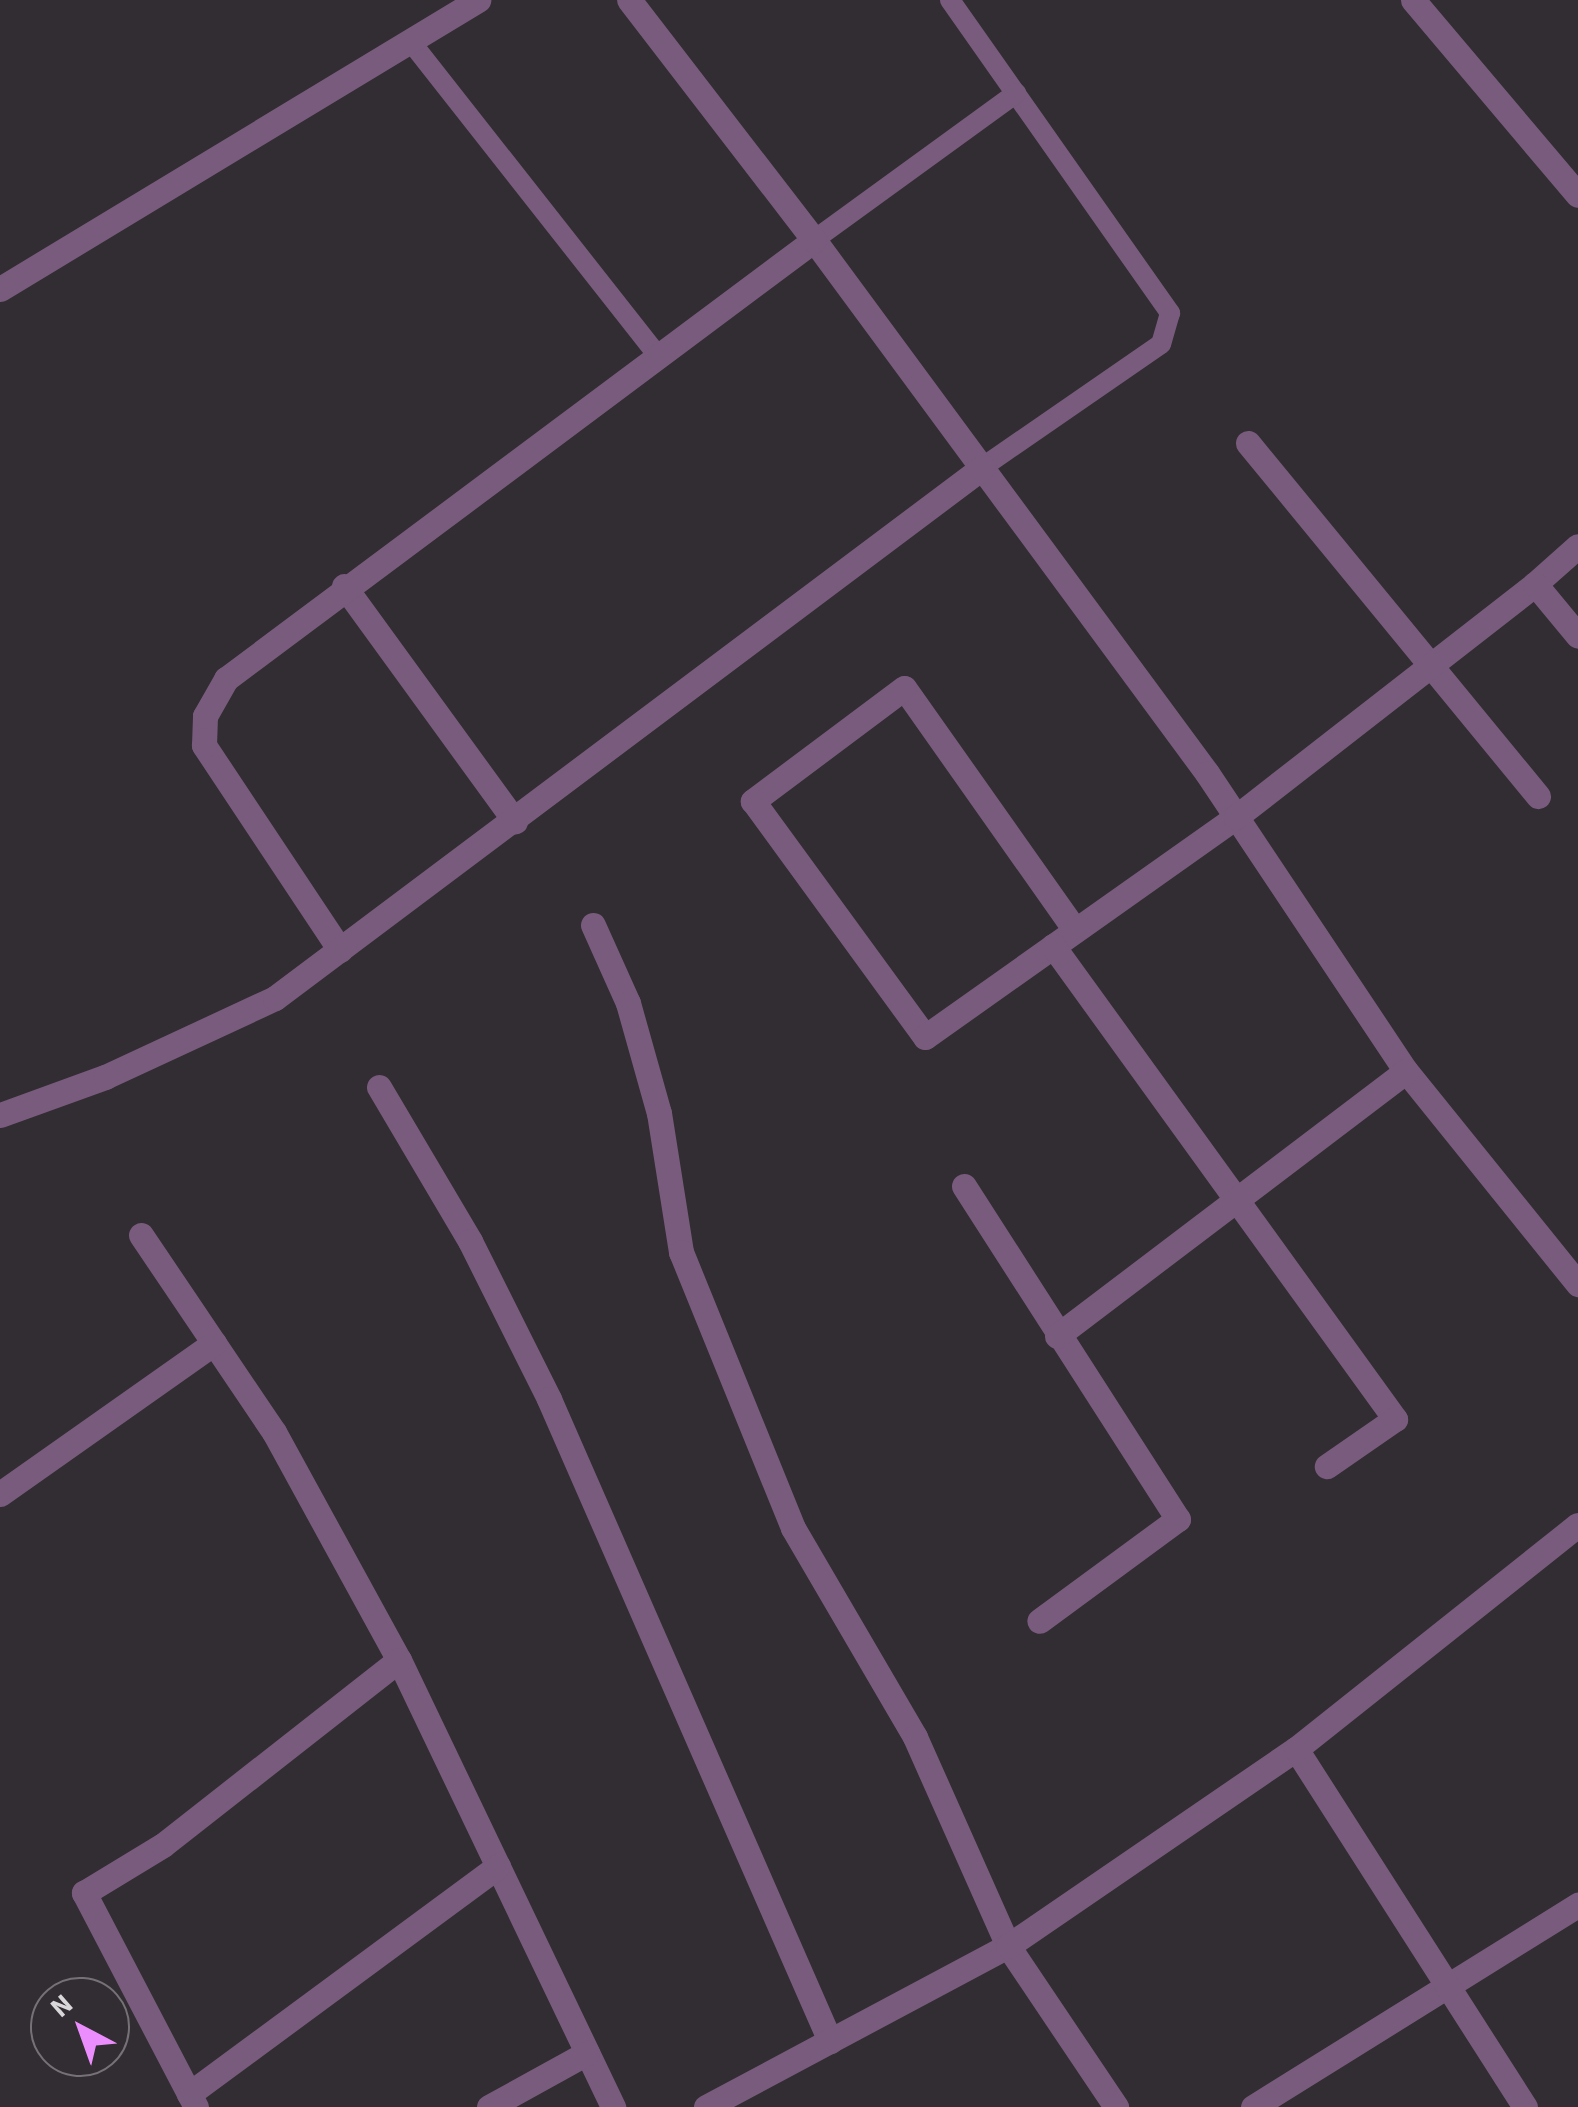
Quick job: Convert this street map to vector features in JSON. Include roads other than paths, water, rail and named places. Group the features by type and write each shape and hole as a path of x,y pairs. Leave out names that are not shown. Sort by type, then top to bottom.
{"street":[{"path":"0,290 478,0"},
{"path":"629,0 983,467 1236,817 1406,1071 1578,1284"},
{"path":"1412,0 1578,196"},
{"path":"340,950 204,745 205,716 226,680 344,586 660,358 814,240"},
{"path":"1248,443 1538,796"},
{"path":"2,1110 104,1077 274,998 983,467"},
{"path":"1075,930 904,688 753,801 925,1037 1236,817 1578,546"},
{"path":"1534,584 1578,636"},
{"path":"344,586 515,821"},
{"path":"593,925 628,1003 660,1113 681,1252 722,1363 793,1528 915,1737 1008,1946 1116,2107"},
{"path":"1053,946 1395,1418 1327,1466"},
{"path":"1057,1336 1406,1071"},
{"path":"379,1086 470,1241 549,1399 830,2041"},
{"path":"964,1186 1178,1519 1038,1621"},
{"path":"141,1236 274,1432 399,1660 613,2107"},
{"path":"0,1494 214,1343"},
{"path":"706,2107 1008,1946 1296,1748 1578,1525"},
{"path":"399,1660 163,1845 84,1893 193,2100 498,1866"},
{"path":"1296,1748 1526,2107"},
{"path":"1253,2107 1445,1982 1578,1905"},
{"path":"488,2107 587,2053"}],"lane":[{"path":"950,0 1156,291 1171,328 1161,344 983,467"},
{"path":"411,42 660,358"},
{"path":"814,240 1016,93"}]}
